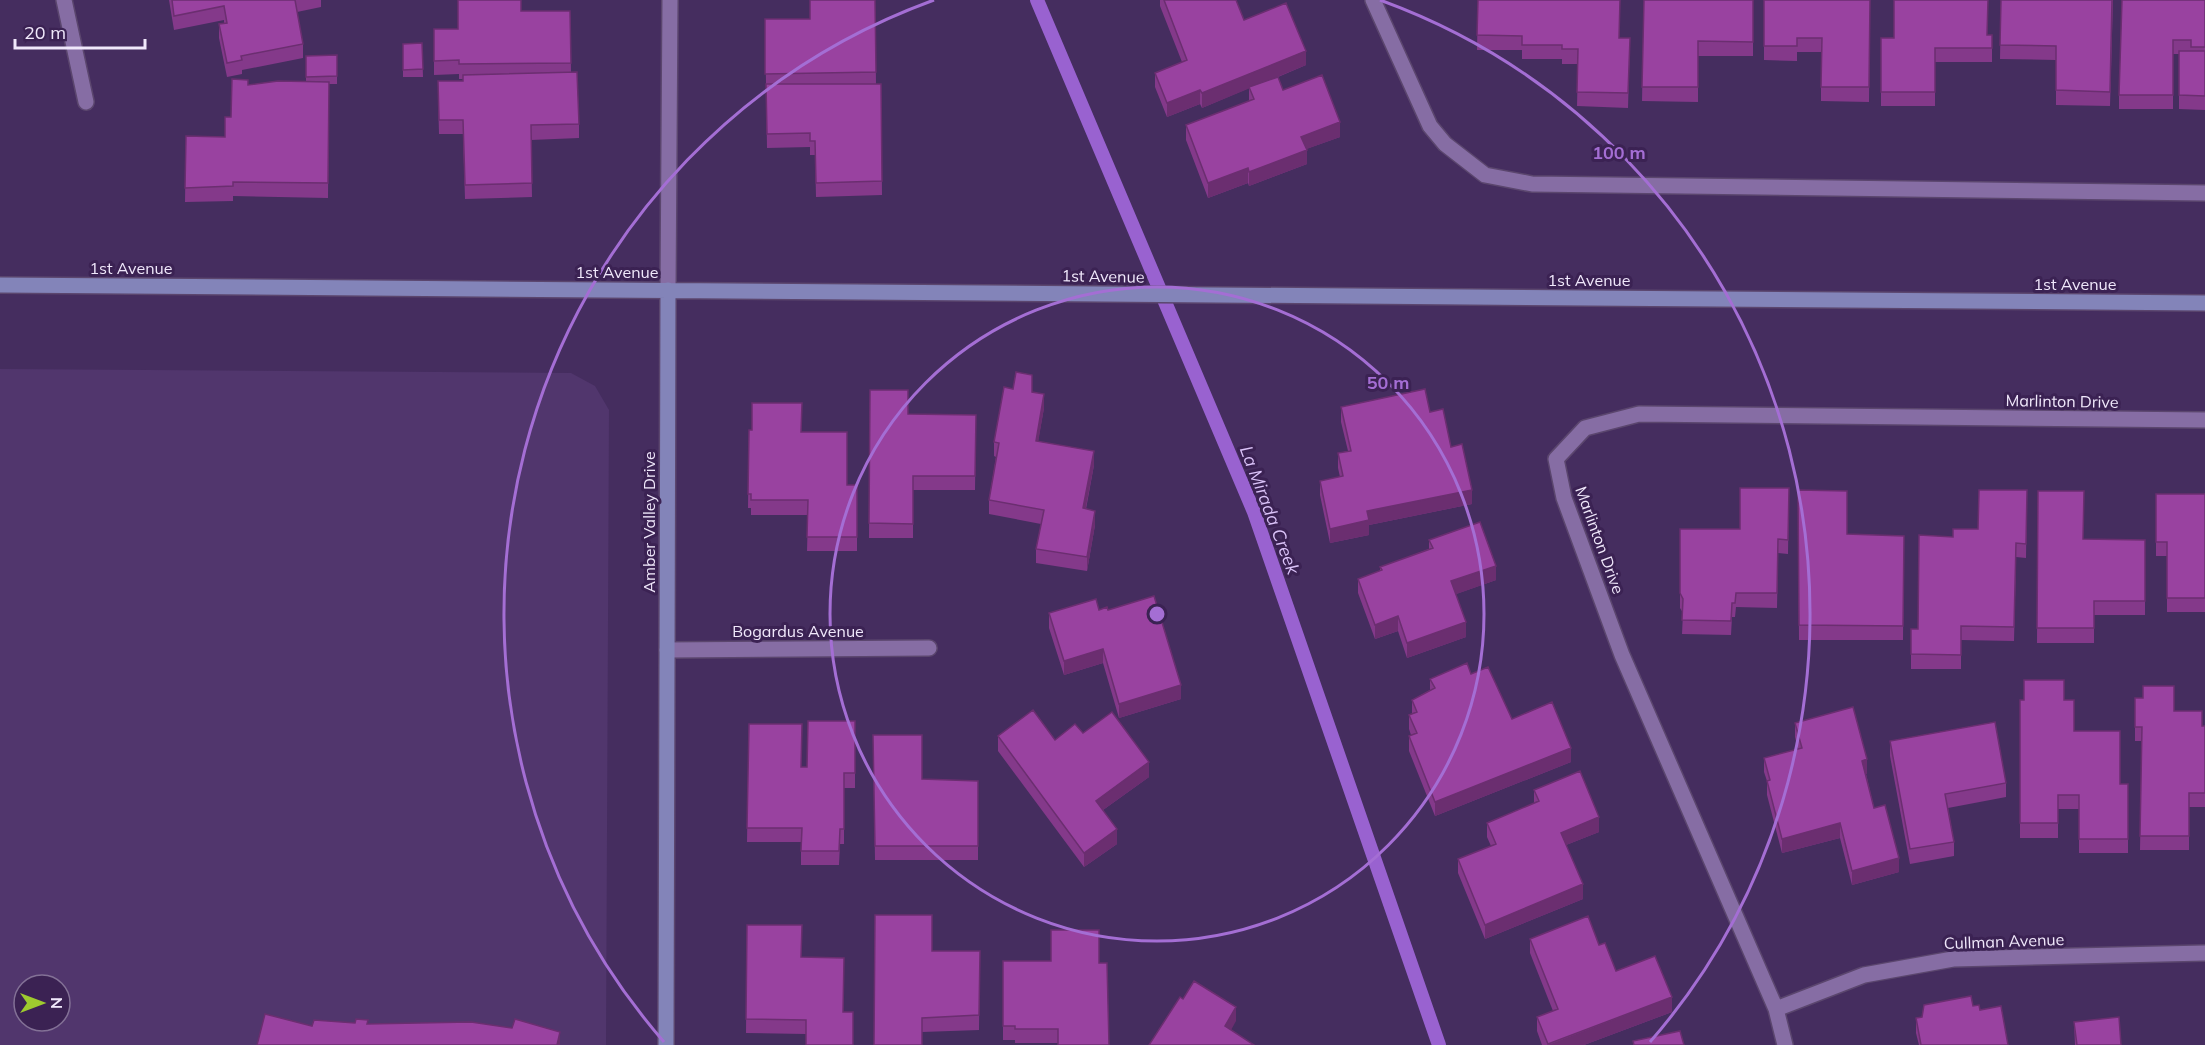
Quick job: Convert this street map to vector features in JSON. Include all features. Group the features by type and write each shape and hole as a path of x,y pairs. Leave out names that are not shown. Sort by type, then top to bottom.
{"main road":[{"name":"1st Avenue","path":"0,285 2205,303"},
{"name":"Amber Valley Drive","path":"666,1045 668,290"}],"street":[{"path":"64,0 86,102"},
{"name":"Amber Valley Drive","path":"668,290 670,0"},
{"path":"1373,0 1430,126 1445,144 1485,175 1532,184 2205,193"},
{"name":"Marlinton Drive","path":"1785,1045 1776,1009 1622,655 1564,498 1556,459 1585,428 1639,414 2205,420"},
{"name":"Bogardus Avenue","path":"667,650 929,648"},
{"name":"Cullman Avenue","path":"1776,1009 1864,975 1953,959 2205,953"}],"shaded area":[{"path":"0,369 571,373 595,386 609,410 606,1045 0,1045"}],"building":[{"path":"172,0 295,0 303,44 241,56 242,60 227,63 219,24 227,23 224,6 174,16"},
{"path":"458,0 521,0 521,11 570,11 571,63 459,64 459,60 434,61 434,29 458,29"},
{"path":"810,0 875,0 876,72 765,74 765,19 810,19"},
{"path":"1164,0 1236,0 1244,20 1286,3 1306,51 1202,93 1200,90 1167,103 1155,73 1187,60"},
{"path":"1478,0 1620,0 1619,38 1630,38 1628,93 1577,92 1578,49 1562,49 1562,45 1522,45 1522,36 1477,35"},
{"path":"1644,0 1753,0 1753,42 1698,41 1698,87 1642,87"},
{"path":"1764,0 1870,0 1869,87 1821,87 1822,38 1797,38 1797,46 1764,46"},
{"path":"1894,0 1988,0 1987,35 1992,35 1992,48 1935,48 1935,92 1881,92 1881,38 1894,38"},
{"path":"2001,0 2112,0 2110,92 2056,90 2056,46 2000,45"},
{"path":"2122,0 2205,0 2205,47 2191,47 2191,40 2173,40 2173,95 2119,95"},
{"path":"422,43 423,69 403,70 403,44"},
{"path":"2179,51 2205,51 2205,96 2179,95"},
{"path":"337,55 337,76 306,77 306,56"},
{"path":"577,72 579,124 531,125 532,183 465,185 463,120 439,120 438,81 463,81 463,75"},
{"path":"1322,75 1340,122 1301,137 1307,150 1249,172 1248,168 1208,183 1186,125 1254,99 1249,87 1278,77 1283,90"},
{"path":"232,79 248,80 248,85 278,81 329,82 328,183 233,182 233,186 185,188 186,136 225,137 225,117 231,117"},
{"path":"766,84 881,84 882,181 816,183 815,141 810,141 810,133 767,134"},
{"path":"1016,372 1032,375 1032,392 1044,394 1036,441 1094,451 1083,508 1095,511 1087,557 1036,549 1044,510 989,500 999,443 994,442 1004,387 1013,389"},
{"path":"1425,389 1430,412 1443,409 1451,447 1462,444 1472,490 1367,511 1369,520 1330,529 1320,481 1343,476 1338,453 1351,451 1341,407"},
{"path":"870,390 908,390 908,414 976,415 975,476 913,476 913,524 869,523"},
{"path":"752,403 802,403 801,432 847,432 847,485 857,485 857,537 807,537 808,500 751,500 751,494 748,494 749,430 752,430"},
{"path":"1740,488 1789,488 1788,540 1778,539 1777,593 1736,593 1735,603 1732,603 1731,621 1682,620 1680,529 1740,529"},
{"path":"1798,490 1847,491 1847,534 1904,536 1903,626 1799,625"},
{"path":"1979,490 2027,490 2026,544 2016,543 2014,627 1961,626 1961,655 1911,654 1911,629 1918,629 1919,535 1953,537 1953,529 1978,529"},
{"path":"2038,491 2084,491 2083,539 2145,540 2145,601 2094,601 2094,628 2037,628"},
{"path":"2156,494 2205,494 2205,598 2167,598 2167,542 2156,542"},
{"path":"1480,522 1496,566 1451,581 1466,622 1407,643 1398,616 1375,625 1358,579 1382,570 1380,567 1433,548 1429,540"},
{"path":"1154,596 1181,685 1119,704 1103,649 1064,661 1049,613 1096,599 1099,610 1107,607 1108,610"},
{"path":"1467,663 1471,674 1488,667 1512,719 1552,702 1571,748 1435,802 1409,736 1417,733 1409,715 1417,712 1412,700 1435,688 1430,679"},
{"path":"2024,680 2064,680 2064,700 2074,700 2074,731 2120,731 2120,784 2128,784 2128,839 2079,839 2079,795 2058,795 2058,823 2020,823 2020,700 2024,700"},
{"path":"2143,686 2174,686 2174,711 2202,711 2202,726 2205,726 2205,793 2189,793 2189,836 2140,836 2142,727 2135,727 2135,698 2143,698"},
{"path":"1853,707 1867,759 1862,761 1874,808 1885,805 1899,858 1852,871 1840,823 1782,839 1767,781 1770,780 1764,758 1802,748 1795,723"},
{"path":"1033,710 1055,740 1075,724 1083,733 1112,712 1149,762 1096,801 1117,829 1084,853 998,736"},
{"path":"808,721 855,721 855,773 844,773 844,829 840,829 839,851 801,851 802,828 747,828 749,724 802,724 801,767 807,767"},
{"path":"1995,722 2006,783 1945,794 1954,842 1910,849 1890,741"},
{"path":"873,735 922,735 922,779 978,781 978,846 875,846"},
{"path":"1580,771 1599,817 1561,833 1583,884 1485,925 1458,859 1496,844 1487,823 1539,801 1534,790"},
{"path":"875,915 932,915 932,951 980,951 979,1015 922,1018 922,1045 874,1045"},
{"path":"1588,916 1599,945 1605,943 1616,971 1655,956 1672,997 1548,1044 1537,1017 1558,1009 1530,939"},
{"path":"747,925 802,925 801,957 844,958 843,1012 853,1012 853,1045 806,1045 806,1020 746,1019"},
{"path":"1051,930 1099,930 1099,963 1107,963 1109,1045 1058,1045 1058,1029 1015,1029 1015,1026 1003,1026 1003,961 1051,961"},
{"path":"1194,981 1236,1007 1225,1026 1254,1045 1149,1045 1180,997 1183,999"},
{"path":"1971,996 1973,1006 1979,1005 1980,1010 2001,1006 2008,1045 1921,1045 1916,1018 1922,1017 1924,1005"},
{"path":"265,1014 312,1026 314,1020 355,1023 356,1019 368,1020 367,1024 471,1022 512,1028 515,1019 560,1032 557,1045 257,1045"},
{"path":"2119,1017 2121,1045 2077,1045 2074,1022"},
{"path":"1680,1031 1684,1045 1634,1045 1633,1041"}],"waterway":[{"name":"La Mirada Creek","path":"1037,0 1254,512 1439,1045"}]}
